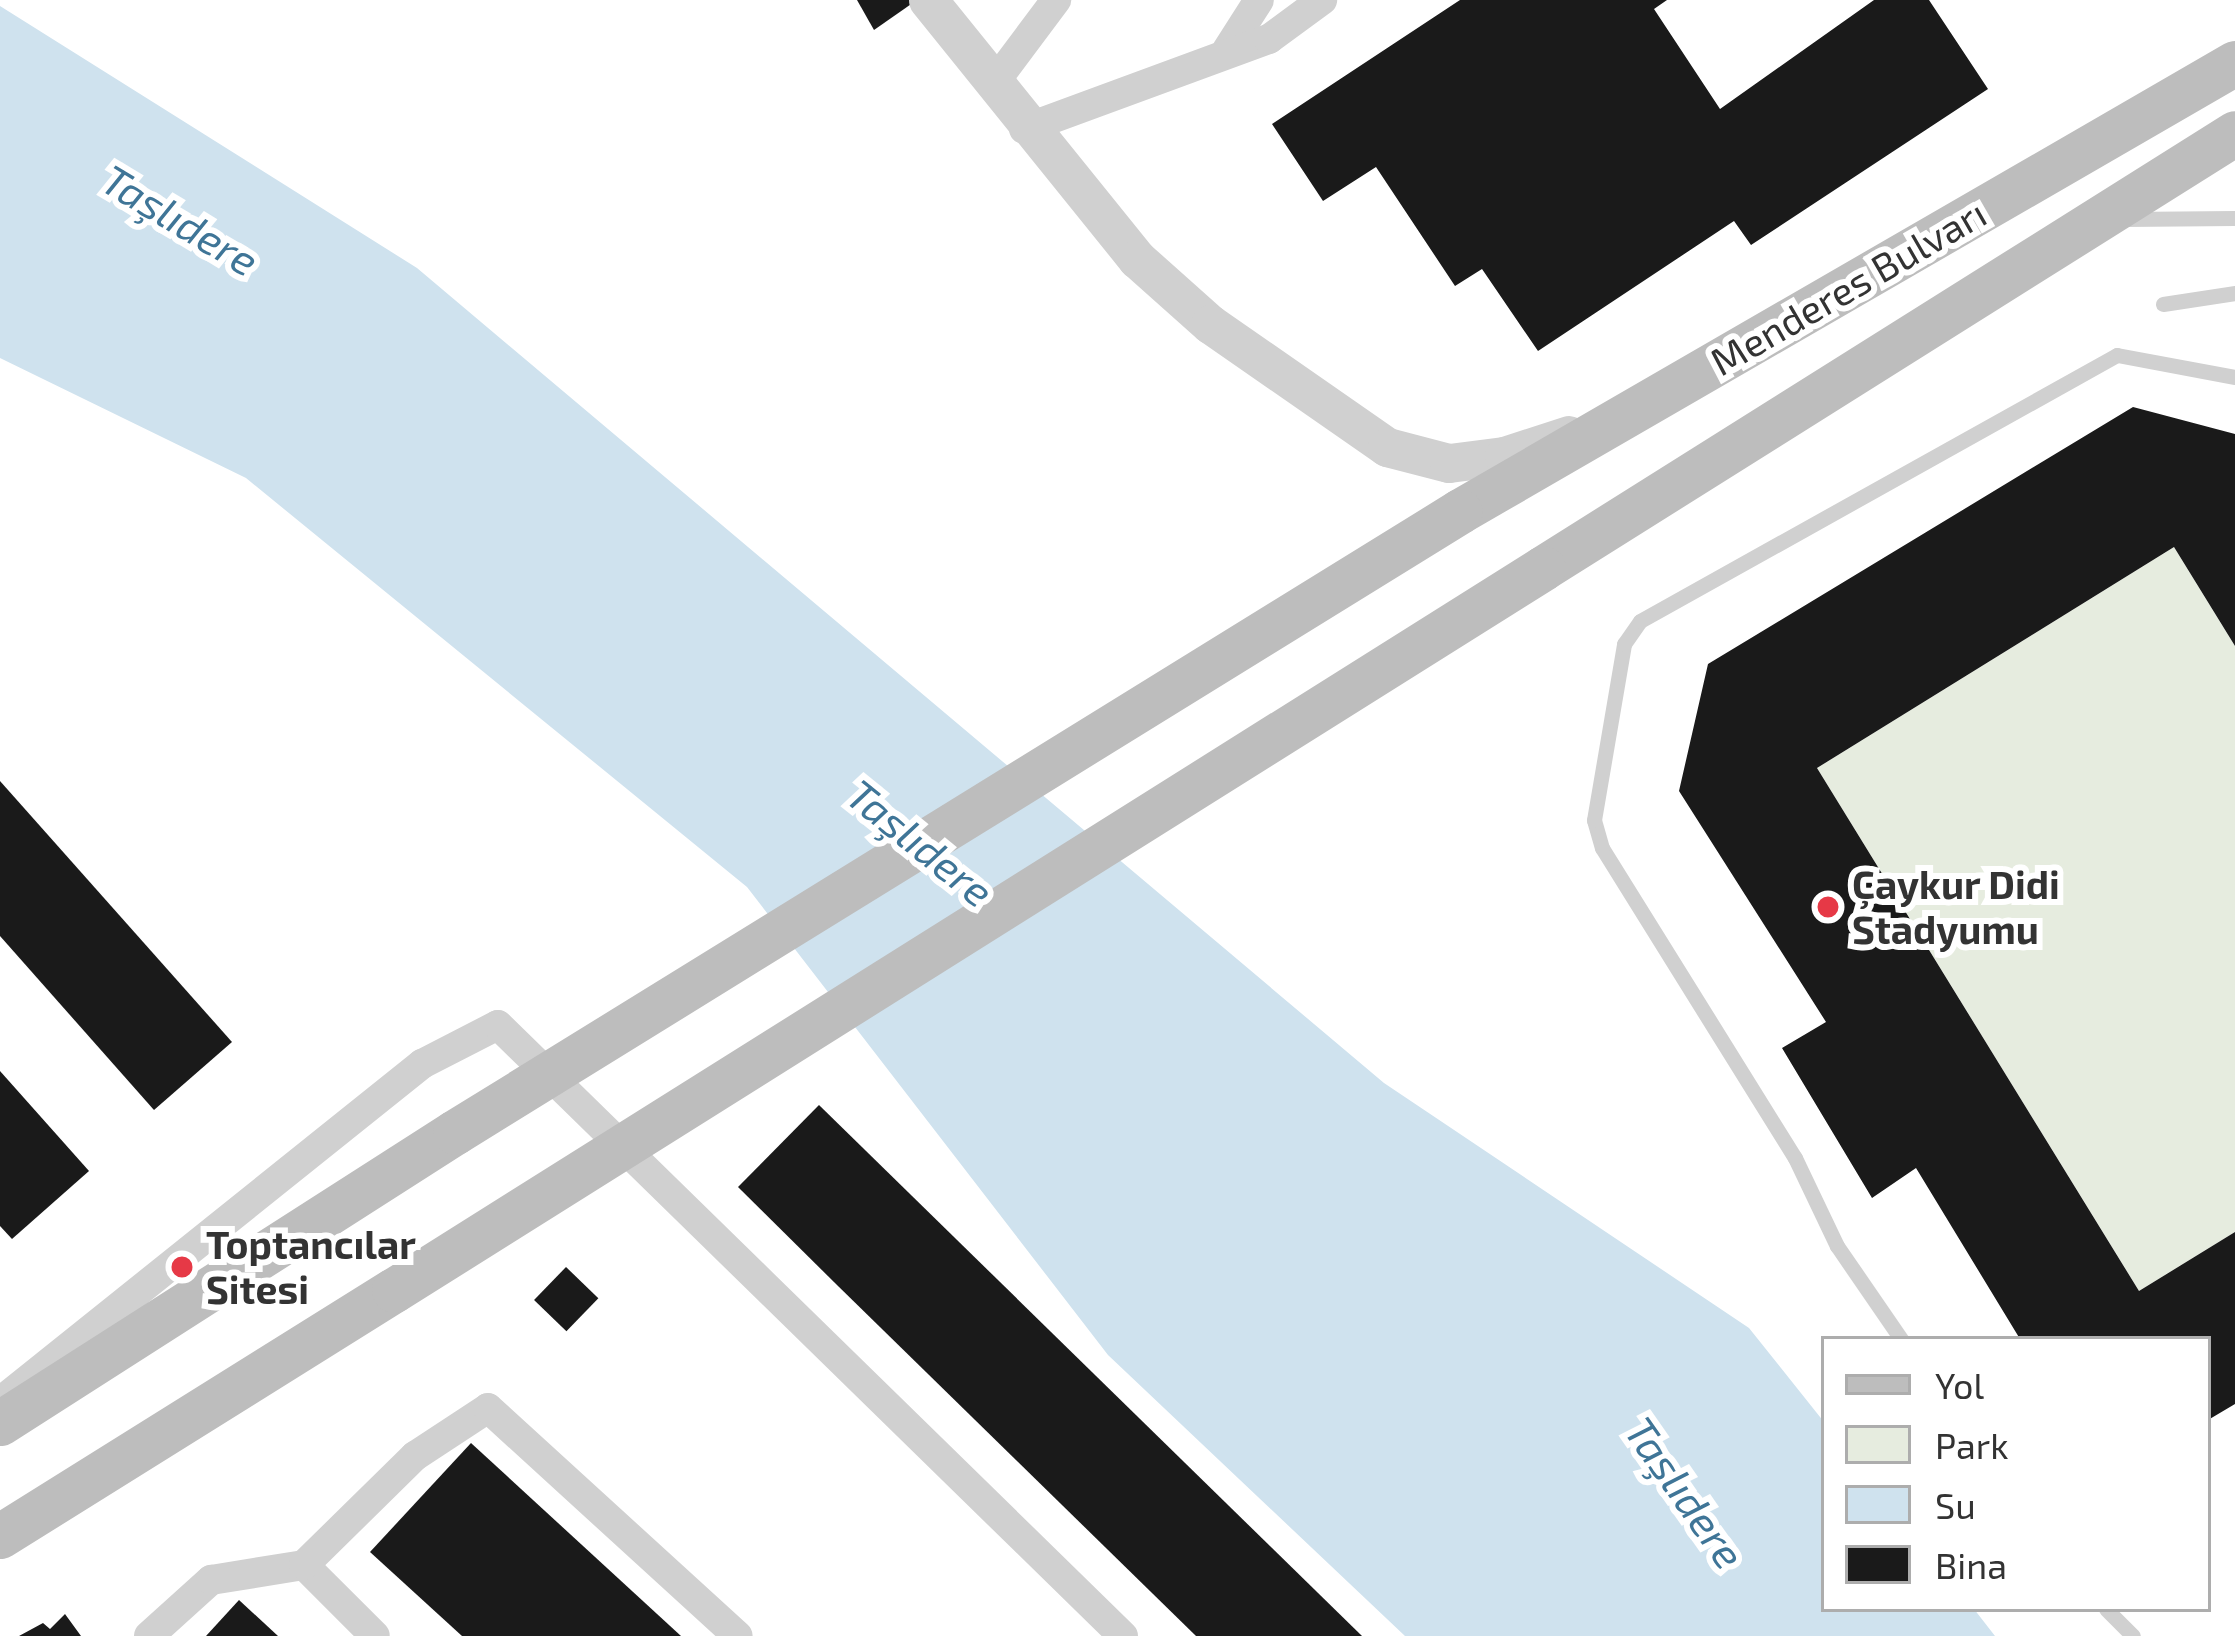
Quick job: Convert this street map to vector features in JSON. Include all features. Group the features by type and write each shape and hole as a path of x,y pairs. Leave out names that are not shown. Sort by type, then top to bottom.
{"main road":[{"name":"Menderes Bulvarı","path":"0,1423 455,1132 1460,512 2235,63"},
{"name":"Menderes Bulvarı","path":"0,1536 2235,133"}],"street":[{"path":"928,0 1024,129 1180,298 1387,447 1449,463 1504,456 1628,415"},
{"path":"994,83 1056,0"},
{"path":"1227,50 1258,0"},
{"path":"1024,129 1227,50 1269,39 1322,0"},
{"path":"0,1402 404,1077 499,1025 1123,1636"},
{"path":"148,1636 211,1580 304,1565 415,1456 488,1408 738,1636"},
{"path":"304,1565 375,1636"}],"lane":[{"path":"2095,219 2235,218"},
{"path":"2163,304 2235,293"},
{"path":"1899,1336 1837,1246 1795,1158 1602,848 1594,820 1624,644 1640,621 2116,355 2235,377"},
{"path":"2109,1612 2133,1636"}],"green space":[{"path":"2174,547 2235,646 2235,1232 2139,1291 1817,768"}],"water":[{"name":"Taşlıdere","path":"0,6 417,268 1384,1083 1749,1328 1821,1418 1821,1612 1976,1612 1995,1636 1405,1636 1108,1355 747,887 246,478 0,358"}],"building":[{"path":"857,0 917,0 874,30"},
{"path":"1460,0 1667,0 1654,9 1720,109 1874,0 1929,0 1988,89 1751,245 1734,221 1538,351 1482,269 1455,286 1376,167 1323,201 1272,124"},
{"name":"Çaykur Didi Stadyumu","path":"2133,407 2235,434 2235,646 2174,547 1817,768 2139,1291 2235,1232 2235,1404 2211,1418 2211,1336 2018,1336 1916,1168 1872,1198 1782,1048 1826,1022 1679,791 1708,664"},
{"path":"0,781 232,1042 154,1110 0,936"},
{"path":"0,1071 89,1171 12,1239 0,1226"},
{"path":"819,1105 1362,1636 1196,1636 837,1285 738,1187"},
{"path":"566,1267 598,1298 566,1331 534,1300"},
{"path":"471,1443 681,1636 462,1636 370,1552"},
{"path":"239,1600 278,1636 206,1636"},
{"path":"65,1614 81,1636 19,1636 43,1623 50,1629"}],"place":[{"name":"Çaykur Didi Stadyumu","path":"1828,907"},
{"name":"Toptancılar Sitesi","path":"182,1267"}]}
